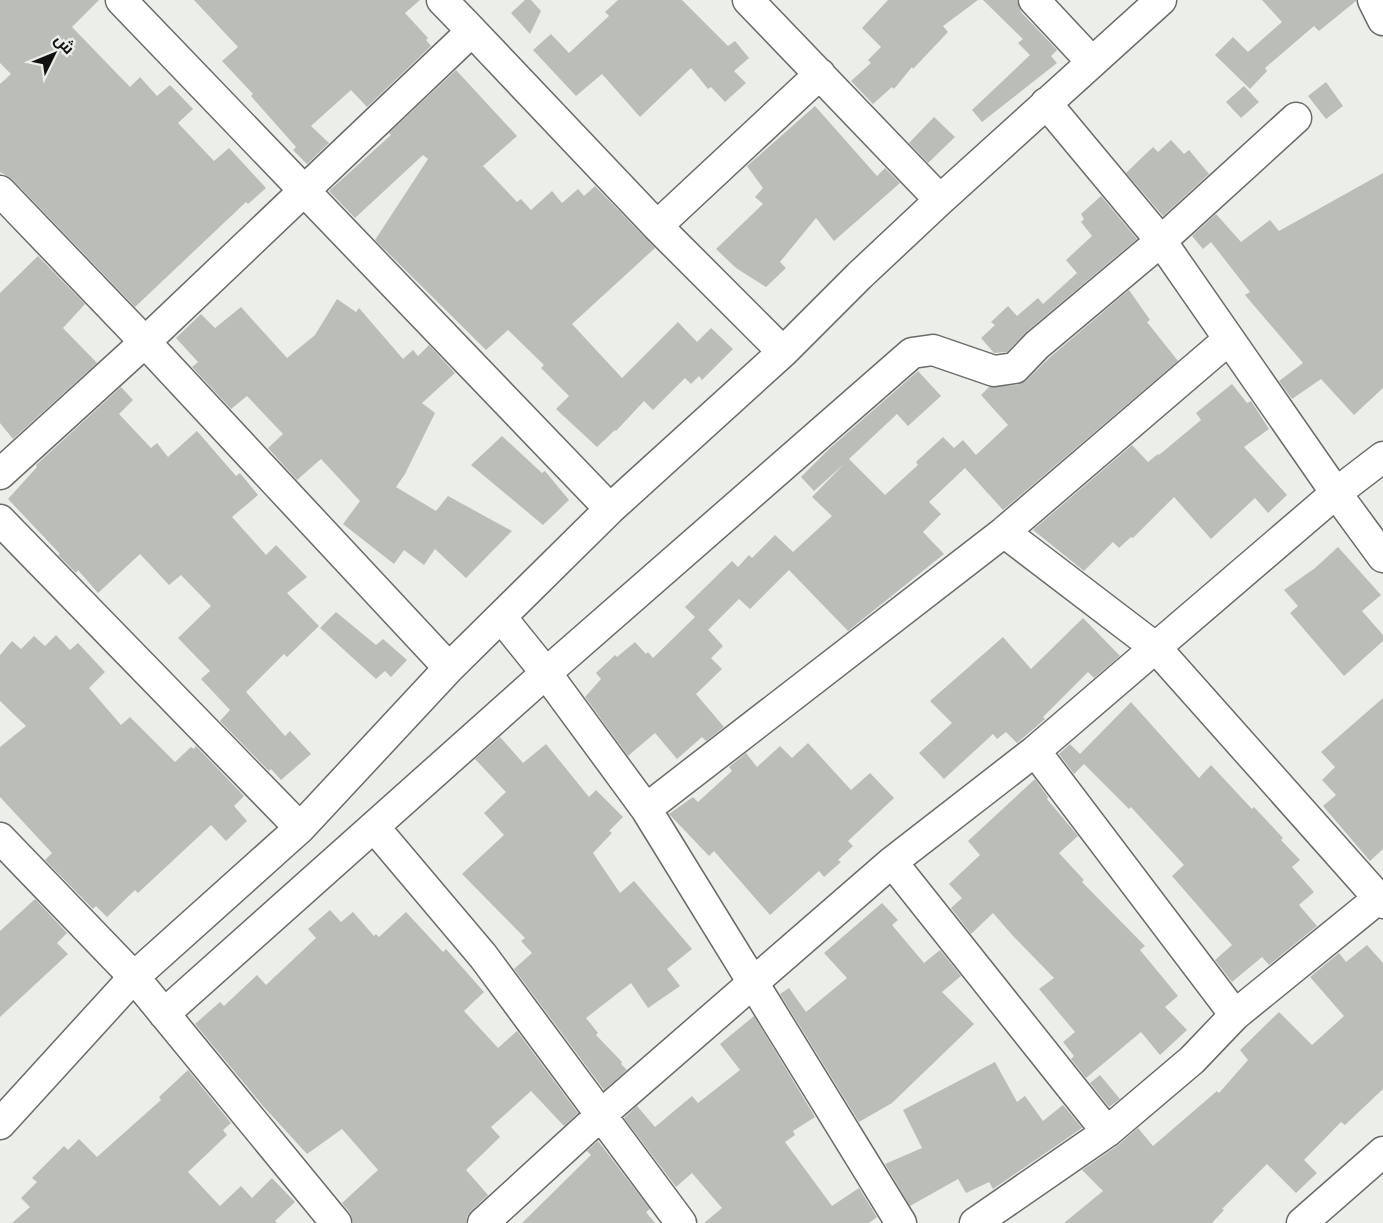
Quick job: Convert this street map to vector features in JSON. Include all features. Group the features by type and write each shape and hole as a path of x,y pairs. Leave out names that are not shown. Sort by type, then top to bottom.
{"street":[{"path":"121,0 610,509"},
{"path":"442,0 657,226 783,352"},
{"path":"748,0 940,200"},
{"path":"1034,0 1092,62"},
{"path":"0,1124 134,977 300,828 450,668 610,509 783,352 940,200 1161,0"},
{"path":"1373,0 1383,20"},
{"path":"0,474 145,342 472,31"},
{"path":"657,226 820,74"},
{"path":"1047,103 1161,241 1228,340 1383,557"},
{"path":"164,1014 546,673 912,353 933,350 994,371 1014,368 1036,345 1161,241 1296,118"},
{"path":"0,191 145,342 450,668"},
{"path":"646,809 1004,532 1228,340"},
{"path":"483,1223 602,1114 892,862 1035,751 1336,493 1383,457"},
{"path":"0,520 300,828"},
{"path":"975,1223 1107,1132 1192,1060 1235,1015 1381,901 1156,648 1078,586 1004,532"},
{"path":"501,617 546,673 646,809 901,1223"},
{"path":"1035,751 1235,1015"},
{"path":"374,827 483,956 681,1223"},
{"path":"0,838 134,977 336,1223"},
{"path":"892,862 1107,1132"},
{"path":"1302,1223 1383,1152"}],"building":[{"path":"0,0 99,0 72,27 130,87 140,77 157,96 170,85 193,109 178,123 214,161 229,148 266,188 248,204 246,202 135,307 12,179 0,172 0,84 11,74 0,63"},
{"path":"194,0 420,0 405,13 428,38 426,40 431,46 367,107 351,90 311,126 329,143 307,164 293,150 296,147 251,96 253,94 222,61 238,47"},
{"path":"525,0 531,0 541,11 530,34 511,13"},
{"path":"618,0 682,0 728,46 735,41 749,58 734,71 746,83 725,102 711,87 708,89 691,68 640,117 602,74 576,96 533,50 551,34 569,53 609,16 605,12"},
{"path":"888,0 978,0 943,26 948,32 913,69 912,67 894,89 892,87 873,104 851,81 871,63 868,60 881,47 862,28"},
{"path":"983,0 1017,0 1021,12 1057,50 1051,56 1057,63 982,122 972,110 1030,55 1018,43 1023,39"},
{"path":"1262,0 1356,1 1319,31 1314,26 1265,68 1267,71 1250,89 1215,55 1233,37 1248,52 1282,22"},
{"path":"456,70 517,136 483,166 517,202 521,199 531,210 552,191 562,203 578,189 584,196 595,186 655,248 572,324 622,378 678,322 697,342 711,328 733,349 702,380 699,376 691,384 685,378 653,410 644,401 616,431 597,447 556,409 569,396 541,368 544,365 508,330 486,350 375,240 428,159 423,155 355,218 329,191 391,135 389,133"},
{"path":"1326,82 1343,106 1326,119 1308,96"},
{"path":"1244,86 1259,102 1241,118 1226,102"},
{"path":"815,106 877,176 885,168 900,183 834,241 816,218 780,262 786,268 766,287 736,268 716,249 763,204 755,197 763,188 747,166"},
{"path":"934,117 955,137 928,163 909,143"},
{"path":"1171,140 1184,154 1189,150 1209,174 1163,216 1126,173 1153,147 1158,152"},
{"path":"1383,173 1383,388 1354,415 1321,379 1292,399 1279,381 1303,363 1245,295 1250,292 1211,242 1203,249 1192,236 1216,214 1241,242 1270,220 1279,231"},
{"path":"1101,196 1137,239 1026,332 1007,352 994,353 981,338 995,325 991,322 1008,306 1017,316 1038,298 1043,304 1077,273 1066,260 1092,236 1081,222 1084,219 1081,214"},
{"path":"38,256 85,304 63,328 97,363 13,439 0,423 0,293"},
{"path":"1129,290 1150,320 1147,322 1178,361 1003,510 965,468 929,502 941,514 923,532 944,554 848,631 789,570 750,609 739,599 708,630 723,646 711,658 722,669 696,694 724,727 706,741 702,737 677,759 655,733 628,756 585,697 601,679 596,673 615,655 617,657 635,642 653,658 695,617 685,607 732,561 738,567 749,555 752,558 775,535 793,552 832,516 812,497 844,464 814,491 801,477 829,449 918,371 941,396 908,426 897,414 849,459 885,495 918,465 916,462 943,437 954,448 963,440 976,455 1008,425 981,395 989,387 1017,385 1027,380 1049,358"},
{"path":"337,299 356,312 359,308 403,359 413,350 418,356 429,345 455,373 422,403 435,413 405,474 396,487 436,511 448,496 512,531 466,578 435,549 424,565 404,550 394,564 343,524 360,501 321,459 297,480 268,448 283,434 247,396 231,409 192,367 198,362 176,338 201,314 215,328 241,307 287,358 315,335"},
{"path":"1232,384 1247,403 1251,401 1269,429 1244,447 1287,495 1268,513 1255,498 1211,539 1174,497 1133,538 1131,537 1119,548 1113,542 1084,571 1033,530 1132,445 1148,462 1159,455 1201,420 1196,413"},
{"path":"121,387 133,400 119,414 151,448 157,443 168,457 197,431 236,476 240,473 258,495 232,517 266,555 276,545 307,577 287,593 319,626 287,657 284,654 246,692 285,736 290,731 311,754 281,780 271,769 269,771 220,721 230,710 201,679 210,671 178,638 211,606 181,575 169,585 140,554 98,593 78,570 76,573 58,555 60,554 8,499 37,467 36,465"},
{"path":"502,436 542,473 545,471 569,500 543,525 471,465"},
{"path":"1338,547 1381,595 1362,611 1383,635 1383,641 1344,676 1290,613 1298,606 1284,590 1315,568"},
{"path":"336,612 376,645 383,639 407,660 391,677 385,671 376,679 320,628"},
{"path":"1083,618 1120,656 1094,678 1088,672 1043,717 1045,719 1017,743 1006,732 997,739 993,734 944,779 919,753 952,723 930,701 1003,637 1031,669"},
{"path":"56,635 70,650 78,643 105,672 89,688 121,725 130,717 175,762 191,747 194,749 196,746 244,796 234,806 247,821 226,841 211,825 138,893 135,890 107,917 96,906 93,909 45,860 52,853 0,797 0,747 26,726 0,701 0,655 12,641 21,649 34,636 45,646"},
{"path":"1383,698 1383,849 1370,861 1323,806 1336,795 1322,780 1335,767 1321,752"},
{"path":"1131,702 1199,778 1211,765 1252,809 1254,807 1300,860 1292,867 1314,892 1299,905 1317,926 1269,965 1262,957 1232,982 1215,960 1232,945 1172,876 1184,865 1131,807 1129,809 1084,764 1074,774 1059,754 1070,744 1080,754"},
{"path":"500,737 523,763 546,744 589,797 596,790 623,817 593,853 620,893 634,881 692,949 667,969 680,986 648,1008 631,983 586,1018 598,1033 596,1035 627,1070 604,1090 514,969 532,953 521,941 525,938 462,874 504,835 484,813 506,792 475,759"},
{"path":"808,743 851,790 870,773 894,798 848,841 853,846 838,860 841,862 824,877 819,871 770,915 714,851 709,856 669,814 693,797 698,802 732,771 729,767 746,753 757,767 780,746 792,758"},
{"path":"1035,779 1048,797 1047,799 1078,836 1059,853 1084,880 1082,882 1145,946 1140,950 1178,996 1165,1007 1187,1030 1160,1055 1141,1032 1086,1078 1071,1059 1074,1056 1063,1042 1075,1032 1039,989 1054,978 993,913 971,934 951,908 962,898 949,884 980,855 968,841"},
{"path":"35,899 67,933 57,943 68,954 0,1017 0,931"},
{"path":"882,903 898,920 892,925 924,963 940,950 961,976 942,992 974,1024 892,1103 859,1122 780,994 789,988 806,1012 847,978 824,953"},
{"path":"330,910 341,922 353,912 374,936 376,934 379,937 406,912 443,952 446,949 484,992 464,1011 498,1048 517,1031 578,1113 564,1126 531,1091 491,1127 500,1137 466,1170 488,1195 471,1211 466,1223 353,1223 350,1213 342,1203 378,1170 342,1129 307,1154 263,1106 195,1024 220,1002 224,1006 257,975 266,985 316,938 308,929"},
{"path":"1367,945 1383,963 1383,1089 1345,1125 1341,1122 1304,1160 1317,1173 1296,1193 1267,1164 1222,1209 1224,1210 1212,1223 1064,1223 1103,1191 1082,1170 1117,1146 1138,1128 1153,1146 1217,1091 1219,1093 1248,1060 1240,1050 1279,1012 1312,1045 1344,1016 1310,977 1339,953 1346,962"},
{"path":"754,1016 815,1117 793,1131 795,1135 785,1142 832,1206 859,1188 877,1217 869,1223 704,1223 722,1208 692,1173 676,1187 624,1118 637,1106 655,1127 692,1096 698,1103 740,1070 720,1044"},
{"path":"995,1062 1017,1102 1025,1096 1043,1121 1063,1105 1082,1128 993,1189 989,1182 966,1193 958,1179 910,1206 885,1164 922,1148 903,1110"},
{"path":"188,1070 231,1123 223,1130 227,1135 188,1172 220,1206 241,1186 252,1198 272,1178 295,1202 275,1221 277,1223 12,1223 30,1207 21,1198 37,1182 32,1178 64,1146 68,1150 79,1139 97,1157 161,1100 159,1097"},
{"path":"1100,1075 1120,1099 1109,1107 1090,1083"},
{"path":"598,1141 650,1209 646,1212 655,1223 522,1223 591,1155 587,1151"}]}
